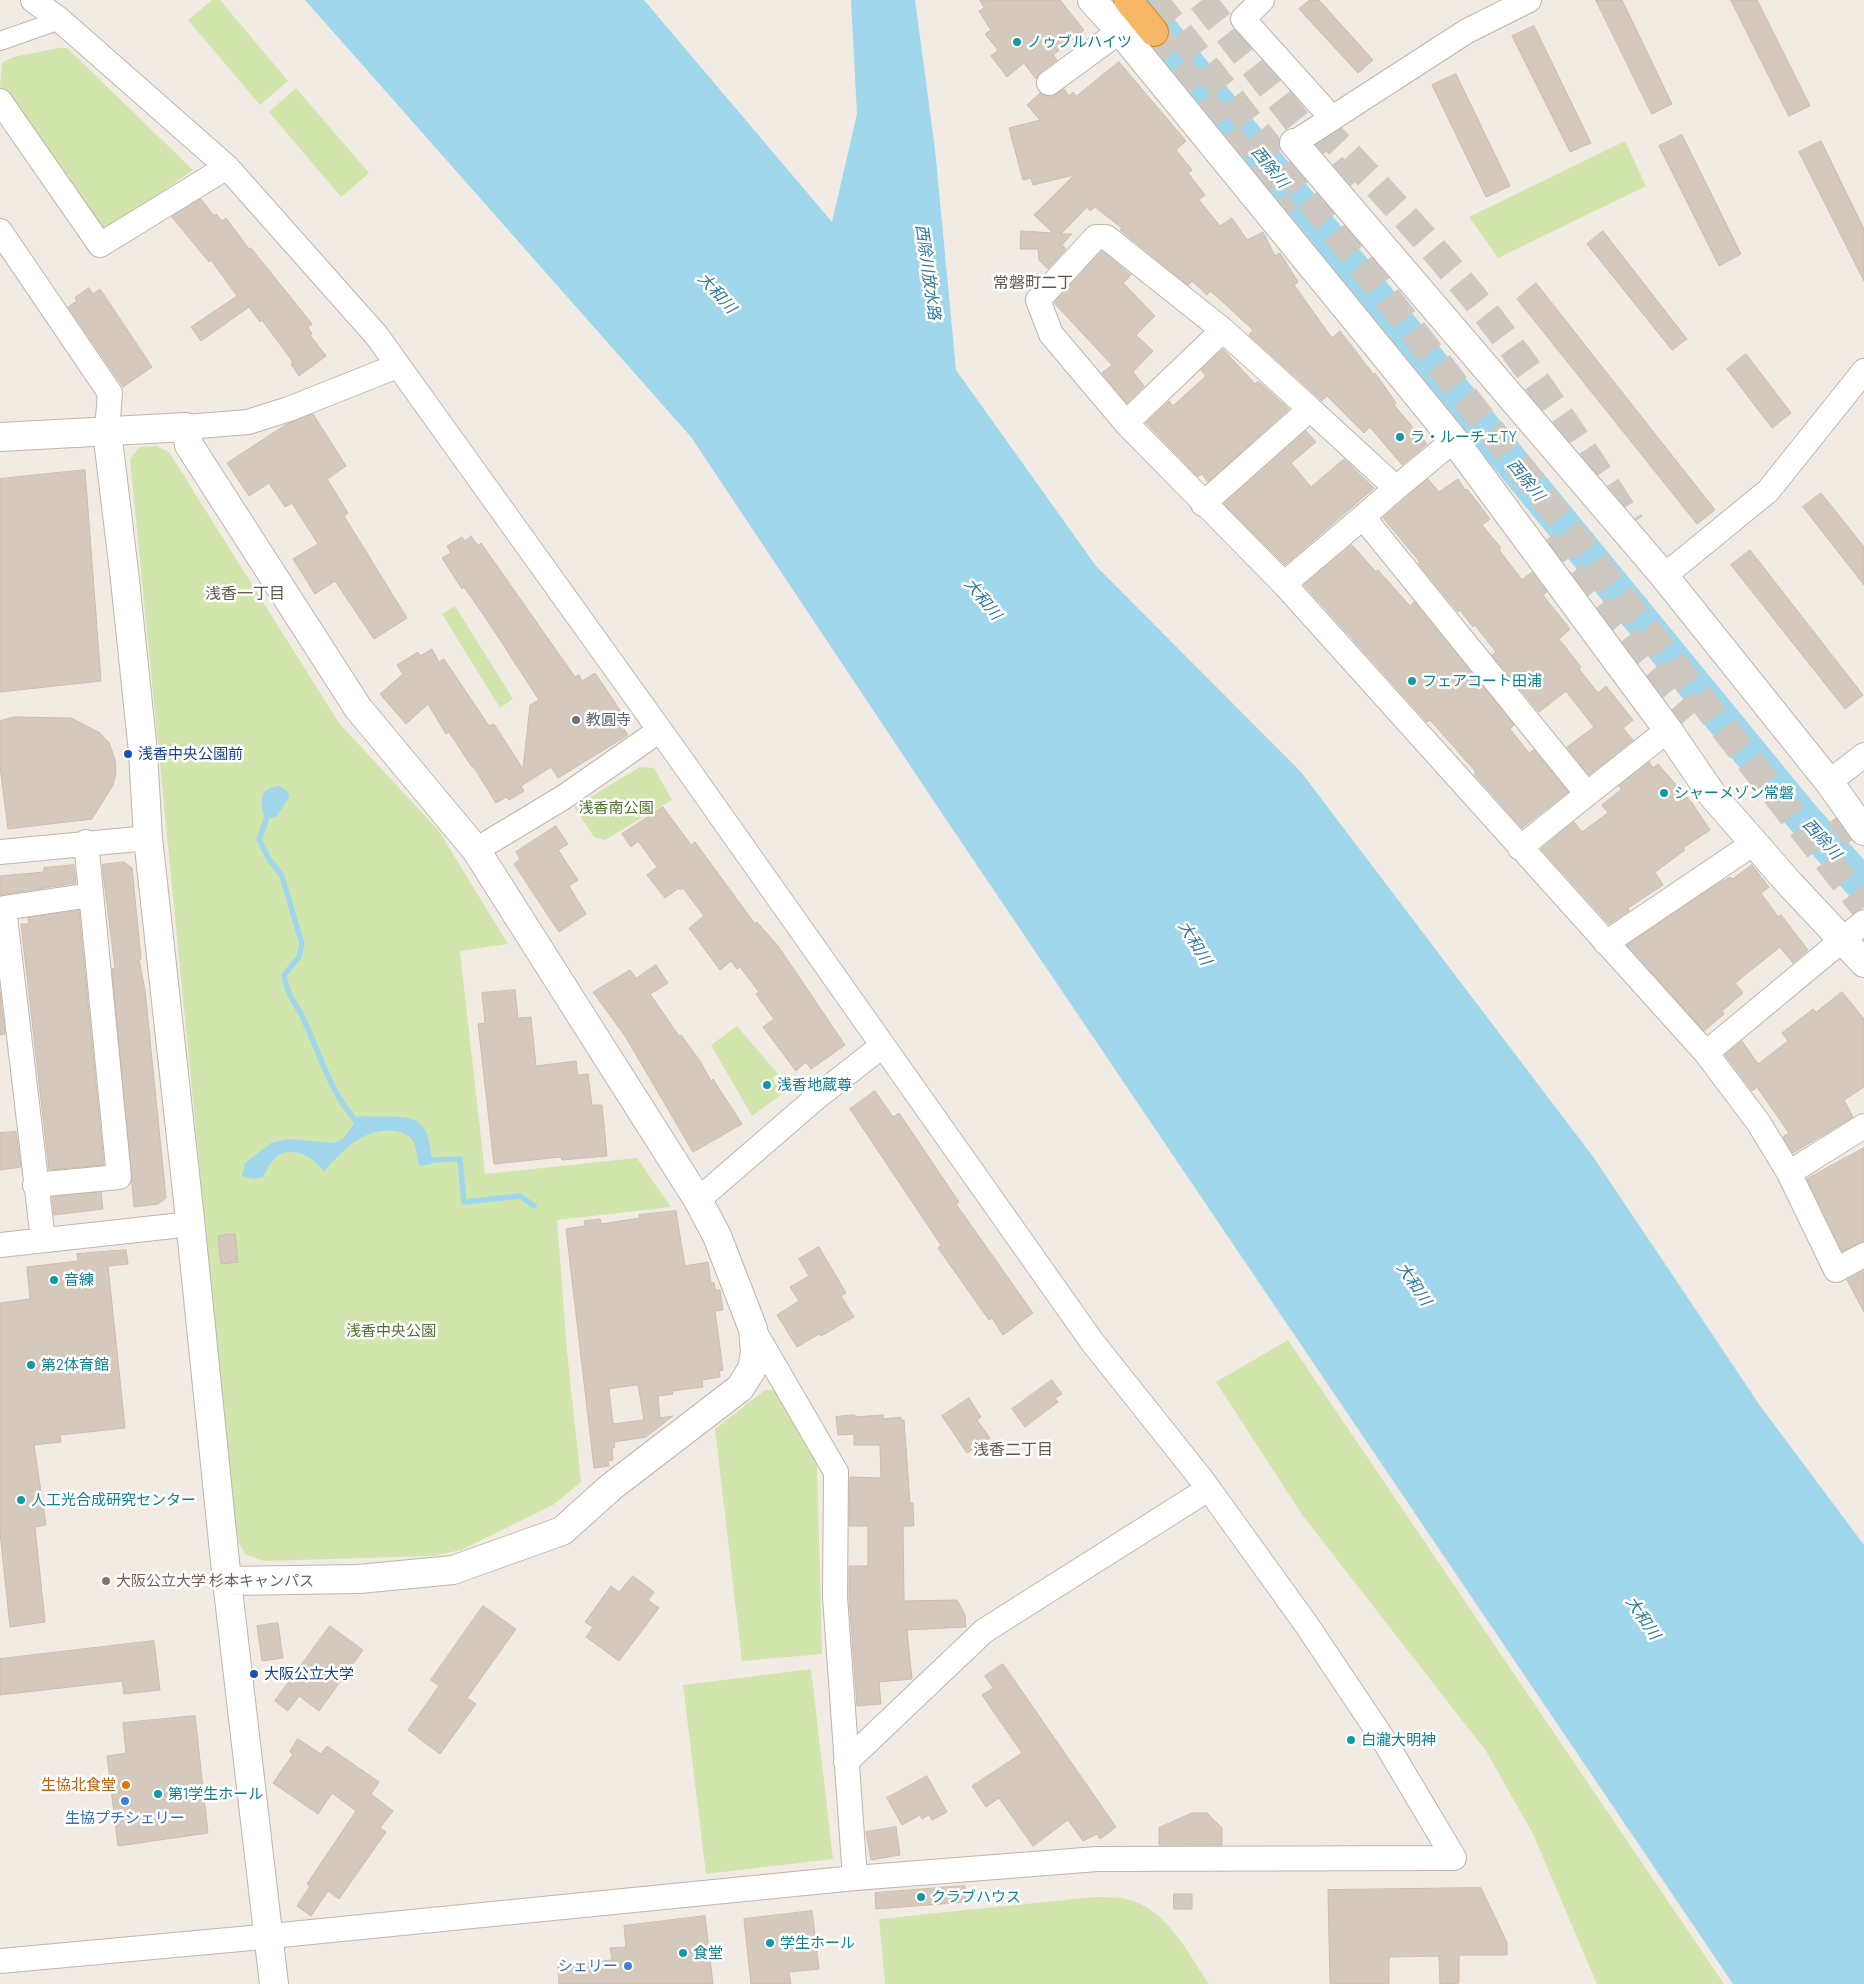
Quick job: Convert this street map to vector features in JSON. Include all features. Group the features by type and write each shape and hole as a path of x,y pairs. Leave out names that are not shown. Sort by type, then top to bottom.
{"highway":[{"path":"1128,0 1154,32"}],"street":[{"path":"0,1960 268,1936 855,1878 1096,1859 1454,1858 1385,1742 1306,1624 1208,1489 1093,1343 660,730 377,336 227,167 60,20 33,0"},
{"path":"1092,0 1120,31 1454,440 1668,730 1714,796 1754,843 1864,963"},
{"path":"1262,0 1244,19 1332,118"},
{"path":"1529,0 1467,31 1294,143 1664,576 1829,782 1864,832"},
{"path":"0,41 60,20"},
{"path":"1049,83 1120,31"},
{"path":"0,102 100,245 227,167"},
{"path":"0,231 110,393 107,431 139,714 148,838 227,1581 274,1984"},
{"path":"1396,488 1223,330 1106,237 1096,237 1038,300 1051,334 1126,423 1203,504 1284,584 1706,1053 1758,1122 1790,1173 1836,1270 1864,1255"},
{"path":"1126,423 1223,330"},
{"path":"0,437 248,422 289,409 397,366"},
{"path":"1664,576 1768,491 1864,371"},
{"path":"1203,504 1310,409"},
{"path":"186,427 189,445 358,708 476,850 698,1200 717,1236 753,1329 836,1472 835,1597 855,1878"},
{"path":"1284,584 1454,440"},
{"path":"1363,517 1587,794"},
{"path":"476,850 564,797 660,730"},
{"path":"1520,848 1668,730"},
{"path":"1829,782 1864,755"},
{"path":"0,852 86,842 148,838"},
{"path":"35,1185 120,1177 86,842"},
{"path":"1606,943 1754,843"},
{"path":"43,1240 35,1185 4,908 91,895"},
{"path":"1706,1053 1844,941 1864,922"},
{"path":"698,1200 817,1097 882,1046"},
{"path":"1790,1173 1864,1126"},
{"path":"0,1244 190,1224"},
{"path":"227,1581 359,1579 452,1570 562,1532 611,1488 703,1419 740,1388 752,1369 755,1352 753,1329"},
{"path":"846,1762 984,1631 1208,1489"}],"green space":[{"path":"212,0 220,0 288,81 260,105 188,20"},
{"path":"67,48 193,170 105,232 98,227 0,88 2,63 13,57"},
{"path":"296,88 369,173 341,197 269,112"},
{"path":"1625,141 1646,186 1498,258 1469,217"},
{"name":"浅香中央公園","path":"156,446 169,452 339,723 439,831 508,944 460,951 485,1174 637,1158 671,1207 557,1220 567,1352 581,1482 553,1505 461,1550 433,1556 264,1561 245,1554 236,1538 130,459 139,447"},
{"path":"455,606 513,699 500,708 442,614"},
{"name":"浅香南公園","path":"640,767 654,768 672,800 605,840 594,837 574,807"},
{"path":"737,1026 778,1074 772,1078 785,1092 752,1116 711,1045"},
{"path":"1288,1340 1724,1984 1597,1984 1533,1834 1486,1751 1303,1516 1216,1382"},
{"path":"765,1390 779,1391 817,1461 822,1654 742,1661 715,1429"},
{"path":"811,1669 833,1859 706,1874 683,1685"},
{"path":"1094,1897 1122,1898 1137,1902 1151,1910 1173,1932 1209,1984 885,1984 879,1919"}],"water":[{"path":"305,0 644,0 832,222 857,114 851,0 915,0 935,149 956,370 1096,566 1301,772 1594,1158 1761,1407 1864,1545 1864,1984 1733,1984 945,818 691,437"},
{"path":"280,786 288,792 289,797 277,816 270,818 264,816 263,795 268,789"},
{"path":"359,1116 401,1117 412,1119 420,1124 426,1132 430,1145 432,1164 419,1166 415,1145 409,1136 404,1133 384,1131 364,1136 346,1148 324,1172 313,1160 299,1153 291,1152 277,1156 263,1177 254,1179 242,1176 245,1163 271,1143 288,1139 334,1143 343,1139"}],"building":[{"path":"980,0 1060,0 1084,30 1053,55 1057,60 1041,72 1036,79 1024,63 1007,77 991,56 998,50 985,34 991,30 979,11 984,8"},
{"path":"1310,0 1319,0 1373,60 1358,73 1299,9"},
{"path":"1596,0 1622,0 1672,104 1652,114"},
{"path":"1731,0 1757,0 1810,106 1789,116"},
{"path":"1534,26 1591,143 1570,152 1512,36"},
{"path":"1119,62 1186,141 1176,150 1192,170 1188,173 1205,195 1199,200 1220,226 1232,218 1247,240 1263,232 1275,256 1280,253 1298,282 1294,285 1332,338 1340,331 1374,375 1375,373 1396,403 1394,405 1427,444 1402,465 1370,427 1364,433 1327,396 1322,401 1249,335 1253,330 1210,291 1207,295 1192,281 1188,285 1120,230 1122,228 1095,207 1090,211 1087,207 1061,234 1072,234 1062,245 1066,249 1048,269 1039,260 1038,249 1020,249 1021,231 1053,233 1034,215 1074,175 1033,185 1031,178 1023,180 1009,128 1040,120 1027,105 1040,93 1051,97 1064,89 1069,96 1073,92 1076,96"},
{"path":"1456,74 1510,186 1486,197 1432,85"},
{"path":"1682,135 1741,254 1719,266 1659,146"},
{"path":"1821,141 1864,229 1864,281 1799,152"},
{"path":"201,199 214,216 216,214 222,221 226,218 249,249 251,248 312,324 308,327 312,334 310,335 326,356 299,376 291,364 293,362 262,320 260,322 249,307 201,341 191,327 237,296 211,260 209,262 172,217"},
{"path":"1603,231 1687,339 1672,350 1587,244"},
{"path":"1102,251 1131,275 1123,283 1155,316 1136,335 1153,351 1133,372 1144,386 1127,403 1102,373 1112,365 1054,303"},
{"path":"1536,283 1715,510 1697,524 1517,299"},
{"path":"89,288 93,294 100,289 152,367 123,387 68,307 77,301 75,298"},
{"path":"1223,349 1255,384 1258,381 1289,409 1208,482 1202,474 1198,477 1146,423 1169,401 1173,406 1206,376 1201,370"},
{"path":"1746,354 1791,413 1772,428 1727,369"},
{"path":"313,414 346,466 327,479 348,513 344,516 407,618 374,639 335,581 315,594 293,559 318,544 292,503 285,507 269,483 249,496 227,463 287,424"},
{"path":"1306,431 1316,442 1291,463 1311,487 1344,459 1374,488 1285,565 1224,504"},
{"path":"85,470 101,681 0,692 0,479"},
{"path":"1428,479 1439,492 1458,479 1465,490 1467,489 1490,519 1482,525 1501,548 1499,550 1522,580 1532,572 1547,592 1543,595 1570,629 1559,639 1581,667 1579,669 1598,693 1606,686 1633,720 1623,728 1633,740 1589,775 1567,747 1594,727 1566,691 1539,712 1492,655 1496,652 1475,625 1473,627 1460,610 1458,612 1383,518"},
{"path":"1821,493 1864,547 1864,585 1803,507"},
{"path":"471,536 478,546 481,543 575,677 579,675 582,681 595,673 624,716 618,720 628,735 558,778 551,767 521,786 524,791 509,800 506,797 496,803 449,732 446,734 428,704 406,724 380,694 403,674 397,665 418,652 420,656 432,649 439,662 444,659 489,726 494,724 523,769 530,705 539,700 487,620 464,587 462,589 442,558 451,553 447,546 462,537 465,541"},
{"path":"1352,545 1376,572 1378,570 1410,606 1414,602 1514,725 1510,729 1529,753 1534,750 1568,792 1522,828 1474,774 1476,772 1430,720 1427,722 1304,585"},
{"path":"1750,550 1863,695 1845,709 1731,565"},
{"path":"14,717 71,718 100,733 109,743 115,759 116,773 113,785 92,819 8,829 0,767 0,721"},
{"path":"1649,762 1653,768 1658,764 1692,803 1710,830 1683,848 1685,850 1655,872 1663,885 1628,908 1629,911 1609,924 1541,849 1574,822 1582,832 1608,813 1602,805 1622,789 1619,786"},
{"path":"663,807 691,845 695,842 755,924 757,922 778,946 845,1045 811,1069 806,1062 796,1071 763,1027 774,1019 756,994 759,992 740,967 737,969 731,961 720,970 689,928 704,916 683,888 680,890 679,888 665,898 647,875 657,867 638,841 631,847 622,834"},
{"path":"556,826 568,844 558,850 578,880 569,886 586,914 559,932 514,864 520,859 516,852"},
{"path":"124,862 132,868 141,959 139,960 145,990 166,1198 158,1204 134,1207 112,969 115,968 102,865"},
{"path":"74,865 76,883 0,895 0,876 44,872 44,868"},
{"path":"1752,865 1769,887 1761,893 1778,917 1781,915 1808,950 1793,963 1780,947 1735,983 1743,993 1722,1011 1724,1014 1704,1031 1627,945 1713,887 1730,877 1732,879"},
{"path":"79,911 104,1165 49,1170 21,924 29,924 28,918"},
{"path":"656,965 668,983 650,994 679,1036 681,1035 700,1061 711,1081 713,1079 742,1124 693,1152 625,1036 593,992 630,970 636,978"},
{"path":"515,990 518,1018 531,1017 536,1066 576,1061 578,1075 588,1074 592,1105 602,1105 607,1156 562,1160 561,1157 494,1164 478,1024 485,1023 482,993"},
{"path":"0,992 5,1034 0,1035"},
{"path":"1842,992 1864,1019 1864,1087 1844,1100 1853,1117 1793,1153 1783,1137 1789,1133 1757,1087 1752,1091 1725,1055 1742,1041 1758,1064 1788,1041 1782,1033 1813,1009 1816,1012"},
{"path":"875,1091 893,1117 899,1113 959,1202 956,1204 1033,1313 1003,1335 992,1318 989,1320 938,1248 941,1245 850,1109"},
{"path":"16,1132 21,1167 0,1170 0,1133"},
{"path":"1864,1148 1864,1241 1842,1251 1807,1179"},
{"path":"101,1192 103,1209 54,1215 52,1197"},
{"path":"676,1211 685,1266 708,1262 711,1283 714,1283 715,1290 720,1290 723,1310 715,1311 723,1370 719,1371 720,1377 702,1380 703,1387 672,1391 673,1394 658,1396 660,1418 673,1416 646,1437 614,1442 615,1447 612,1448 613,1460 608,1461 609,1466 594,1468 566,1229 585,1226 584,1221 600,1219 601,1224 640,1218 639,1215","holes":["638,1385 644,1420 613,1424 609,1389"]},
{"path":"235,1234 238,1262 221,1264 218,1236"},
{"path":"819,1247 846,1293 841,1296 854,1317 797,1347 777,1315 799,1301 790,1287 809,1276 799,1259"},
{"path":"126,1250 128,1264 108,1266 125,1428 60,1435 61,1442 34,1445 46,1525 35,1527 45,1622 10,1627 0,1532 0,1303 30,1299 27,1267 78,1261 77,1254"},
{"path":"1864,1271 1864,1312 1847,1280"},
{"path":"1052,1380 1062,1394 1055,1398 1058,1402 1025,1427 1012,1409"},
{"path":"969,1398 981,1417 977,1420 990,1438 967,1453 942,1416"},
{"path":"855,1415 855,1417 883,1415 883,1419 901,1417 901,1420 904,1420 910,1503 913,1503 914,1526 903,1526 904,1601 957,1600 965,1615 966,1627 907,1630 912,1679 879,1682 881,1704 857,1706 849,1597 849,1566 868,1566 868,1526 849,1526 850,1477 881,1478 880,1445 854,1445 854,1434 838,1435 836,1417"},
{"path":"633,1576 654,1592 648,1600 659,1608 619,1661 586,1637 593,1627 585,1622 611,1586 619,1592"},
{"path":"483,1606 516,1629 467,1698 476,1704 440,1754 408,1730 439,1686 431,1680"},
{"path":"278,1623 283,1658 262,1661 257,1626"},
{"path":"330,1626 363,1650 319,1711 299,1696 288,1711 275,1701"},
{"path":"154,1641 160,1690 124,1694 122,1681 0,1695 0,1659"},
{"path":"1003,1664 1116,1827 1100,1839 1097,1834 1083,1841 1068,1820 1033,1846 999,1798 986,1807 972,1786 1022,1753 982,1695 993,1688 985,1676"},
{"name":"第1学生ホール","path":"195,1716 208,1833 118,1846 107,1756 126,1753 123,1723"},
{"path":"298,1739 321,1754 327,1746 379,1782 371,1794 393,1811 380,1828 386,1832 339,1899 328,1891 311,1916 297,1906 310,1886 307,1884 356,1811 332,1793 318,1814 273,1783 293,1754 290,1752"},
{"path":"927,1776 947,1812 932,1820 929,1815 922,1819 920,1815 902,1825 887,1798"},
{"path":"1192,1813 1207,1813 1222,1828 1222,1845 1159,1845 1159,1828"},
{"path":"896,1827 900,1855 871,1860 866,1832"},
{"name":"クラブハウス","path":"965,1886 966,1902 876,1909 875,1893"},
{"path":"1481,1888 1507,1942 1507,1955 1459,1955 1459,1983 1440,1984 1439,1956 1389,1957 1389,1984 1330,1984 1328,1890"},
{"path":"1174,1894 1192,1894 1192,1909 1174,1909"},
{"path":"812,1911 819,1969 789,1972 791,1984 751,1984 744,1919"},
{"path":"705,1916 713,1984 559,1984 558,1966 612,1960 610,1948 626,1947 624,1926"}],"waterway":[{"name":"西除川","path":"1138,1 1227,115 1805,820 1864,886"},
{"path":"267,817 259,840 269,859 282,876 302,944 299,957 284,975 286,986 301,1014 331,1083 346,1109 356,1121"},
{"path":"432,1160 460,1159 464,1202 520,1196 534,1206"}],"tunnel":[{"path":"1154,0 1864,907"},
{"path":"1202,0 1357,198"},
{"path":"1154,32 1286,216"},
{"path":"1320,125 1424,238 1473,296 1563,419 1631,524"},
{"path":"1544,542 1692,715"},
{"path":"1839,815 1864,848"}],"place":[{"name":"ノゥブルハイツ","path":"1017,42"},
{"name":"ラ・ルーチェTY","path":"1400,437"},
{"name":"フェアコート田浦","path":"1412,681"},
{"name":"教圓寺","path":"576,720"},
{"name":"浅香中央公園前","path":"128,754"},
{"name":"シャーメゾン常磐","path":"1664,793"},
{"name":"浅香地蔵尊","path":"767,1085"},
{"name":"音練","path":"54,1280"},
{"name":"第2体育館","path":"31,1365"},
{"name":"人工光合成研究センター","path":"21,1500"},
{"name":"大阪公立大学 杉本キャンパス","path":"106,1581"},
{"name":"大阪公立大学","path":"254,1674"},
{"name":"白瀧大明神","path":"1351,1740"},
{"name":"生協北食堂","path":"126,1785"},
{"name":"第1学生ホール","path":"158,1794"},
{"name":"生協プチシェリー","path":"125,1801"},
{"name":"クラブハウス","path":"921,1897"},
{"name":"学生ホール","path":"770,1943"},
{"name":"食堂","path":"683,1953"},
{"name":"シェリー","path":"628,1966"}],"district":[{"name":"常磐町二丁","path":"1033,283"},
{"name":"浅香一丁目","path":"245,594"},
{"name":"浅香二丁目","path":"1013,1450"}],"water label":[{"name":"西除川放水路","path":"928,272"},
{"name":"大和川","path":"717,293"},
{"name":"大和川","path":"983,599"},
{"name":"大和川","path":"1195,943"},
{"name":"大和川","path":"1414,1284"},
{"name":"大和川","path":"1643,1618"}]}
